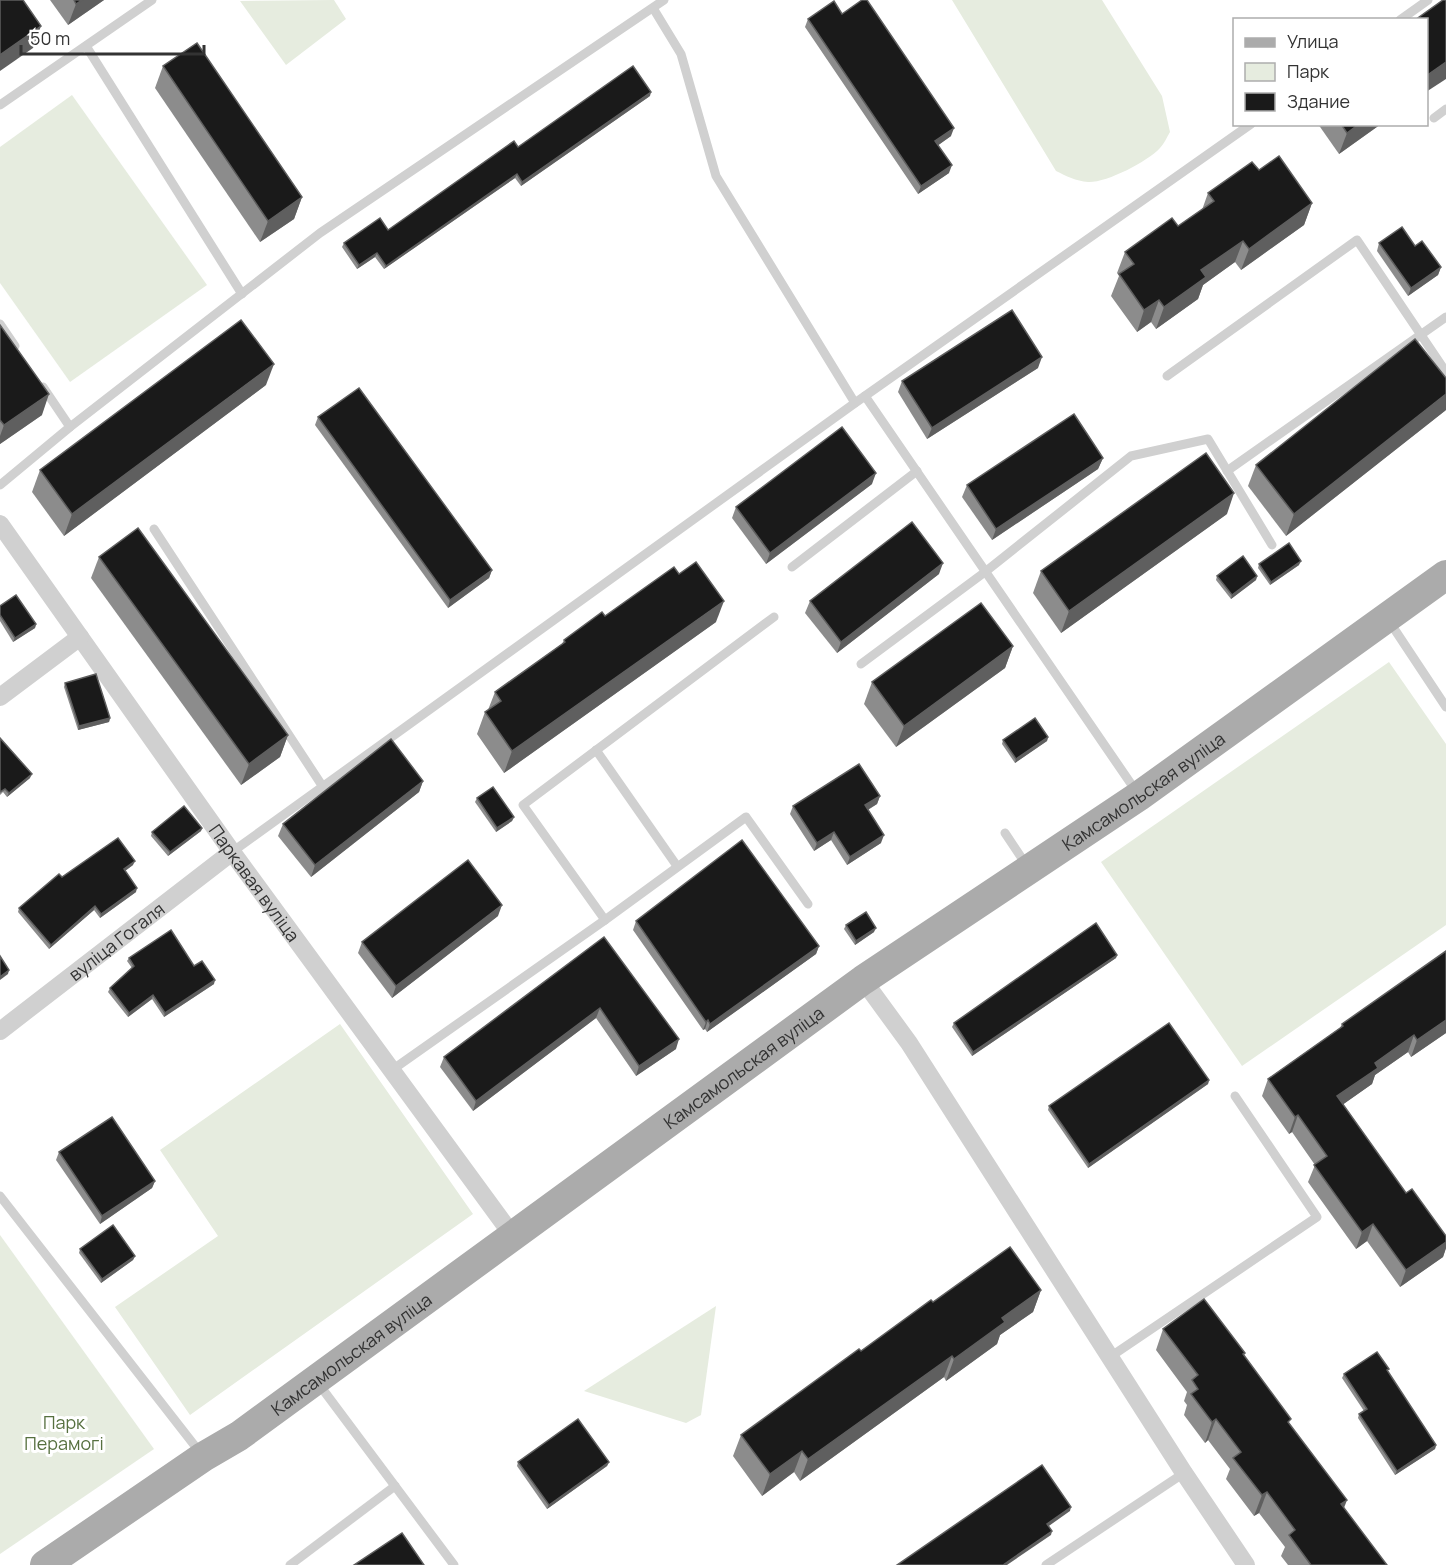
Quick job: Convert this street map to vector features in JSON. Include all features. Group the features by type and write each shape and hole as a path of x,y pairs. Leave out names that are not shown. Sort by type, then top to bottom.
{"main road":[{"name":"Камсамольская вуліца","path":"45,1565 203,1456 239,1436 315,1378 863,980 1139,796 1446,575"}],"street":[{"name":"Паркавая вуліца","path":"0,524 232,852 513,1236"},
{"path":"0,697 80,637"},
{"name":"вуліца Гогаля","path":"0,1031 232,852"},
{"path":"863,980 909,1043 1184,1473 1246,1565"}],"lane":[{"path":"0,105 152,0"},
{"path":"0,485 320,232 664,0"},
{"path":"1403,18 1428,0"},
{"path":"653,8 681,54 716,176 855,403"},
{"path":"86,46 242,294"},
{"path":"1434,118 1446,109"},
{"path":"232,852 855,403 1248,126"},
{"path":"1167,376 1357,240 1446,372"},
{"path":"1227,471 1446,317"},
{"path":"0,324 19,352"},
{"path":"38,380 70,428"},
{"path":"865,396 1139,796"},
{"path":"861,664 986,572 1131,456 1208,439 1272,544"},
{"path":"792,567 917,471"},
{"path":"154,529 323,787"},
{"path":"605,920 523,805 774,617"},
{"path":"1386,617 1446,707"},
{"path":"596,750 677,866"},
{"path":"392,1070 605,920 746,817 808,904"},
{"path":"1005,833 1029,869"},
{"path":"1110,1357 1317,1218 1235,1096"},
{"path":"0,1196 203,1456"},
{"path":"315,1378 454,1565"},
{"path":"1046,1565 1184,1473"},
{"path":"290,1565 395,1486"}],"green space":[{"path":"334,0 346,19 286,65 240,1"},
{"path":"952,0 1102,0 1162,96 1170,132 1163,145 1154,154 1136,165 1105,179 1079,181 1056,171"},
{"path":"72,95 207,285 70,382 0,283 0,147"},
{"path":"1389,662 1446,744 1446,925 1242,1066 1101,862"},
{"path":"340,1024 473,1214 190,1415 115,1307 218,1236 160,1150"},
{"name":"Парк Перамогі","path":"0,1235 154,1449 0,1554"},
{"path":"716,1306 701,1415 686,1423 584,1391"}],"building":[{"path":"0,0 23,0 41,26 0,55"},
{"path":"862,0 867,0 954,128 935,141 952,165 921,186 808,19 834,1 842,14"},
{"path":"1446,0 1446,62 1428,75 1428,18 1418,18"},
{"path":"197,43 302,197 268,221 163,66"},
{"path":"633,66 651,92 522,182 517,174 386,266 377,253 359,265 344,243 380,218 388,230 514,141 518,147"},
{"path":"1342,126 1356,126 1347,133"},
{"path":"1279,156 1312,203 1249,249 1243,241 1201,270 1206,277 1164,307 1159,300 1144,310 1119,274 1134,264 1125,252 1172,218 1178,226 1214,201 1208,193 1252,162 1259,170"},
{"path":"1402,227 1415,246 1422,241 1441,267 1411,288 1379,243"},
{"path":"1012,310 1042,357 932,428 902,381"},
{"path":"241,320 274,364 72,514 40,470"},
{"path":"0,325 49,394 4,425 0,420"},
{"path":"1415,339 1446,378 1446,394 1294,514 1256,465"},
{"path":"359,388 492,570 450,600 318,417"},
{"path":"1074,414 1103,458 996,529 967,485"},
{"path":"842,427 876,473 770,553 736,507"},
{"path":"1206,453 1234,493 1069,611 1041,571"},
{"path":"912,522 943,563 841,642 810,601"},
{"path":"138,528 288,735 249,764 99,557"},
{"path":"1289,543 1301,561 1271,582 1259,564"},
{"path":"1243,556 1257,576 1232,595 1217,576"},
{"path":"696,562 724,601 512,751 485,712 501,701 495,692 565,642 564,640 602,612 605,616 674,567 679,574"},
{"path":"16,595 36,624 15,638 0,615 0,606"},
{"path":"981,603 1013,646 904,726 872,682"},
{"path":"96,674 110,718 79,726 65,683"},
{"path":"1035,718 1048,737 1016,759 1003,740"},
{"path":"0,738 32,774 9,793 5,789 0,792"},
{"path":"391,739 423,781 315,865 283,824"},
{"path":"859,764 880,796 865,805 884,835 850,857 834,832 817,843 793,806"},
{"path":"493,787 514,817 497,828 477,798"},
{"path":"184,806 202,828 170,852 152,832"},
{"path":"118,838 135,861 124,869 137,888 101,914 95,906 51,945 19,908 59,874 62,877"},
{"path":"742,840 819,946 710,1024 708,1020 706,1022 636,921"},
{"path":"468,860 502,905 396,986 362,942"},
{"path":"866,912 876,928 856,941 846,925"},
{"path":"1096,923 1117,955 973,1052 954,1023"},
{"path":"171,930 194,966 202,961 215,980 165,1013 153,995 129,1013 110,988 134,966 129,958"},
{"path":"604,937 679,1039 639,1066 600,1008 476,1101 444,1057"},
{"path":"1446,951 1446,1020 1417,1040 1414,1035 1375,1063 1378,1068 1337,1096 1406,1193 1412,1189 1446,1236 1446,1242 1406,1270 1373,1224 1362,1232 1314,1165 1327,1156 1298,1115 1295,1117 1268,1079"},
{"path":"0,956 9,970 0,977"},
{"path":"1169,1023 1209,1080 1089,1164 1049,1106"},
{"path":"112,1117 155,1181 102,1216 59,1152"},
{"path":"113,1225 135,1256 102,1279 80,1249"},
{"path":"1010,1247 1041,1290 1002,1318 1005,1322 954,1359 952,1356 808,1459 802,1451 770,1474 741,1435 859,1349 861,1351"},
{"path":"1204,1299 1291,1419 1288,1422 1347,1500 1341,1504 1387,1565 1311,1565 1289,1535 1295,1530 1267,1492 1262,1495 1233,1458 1241,1452 1216,1419 1212,1422 1191,1394 1198,1389 1192,1380 1198,1375 1163,1329"},
{"path":"1377,1352 1436,1445 1397,1471 1359,1414 1367,1409 1344,1374"},
{"path":"578,1419 609,1462 549,1505 518,1462"},
{"path":"1042,1465 1071,1507 1047,1524 1052,1531 1003,1565 897,1565"},
{"path":"402,1533 424,1565 354,1565"}]}
